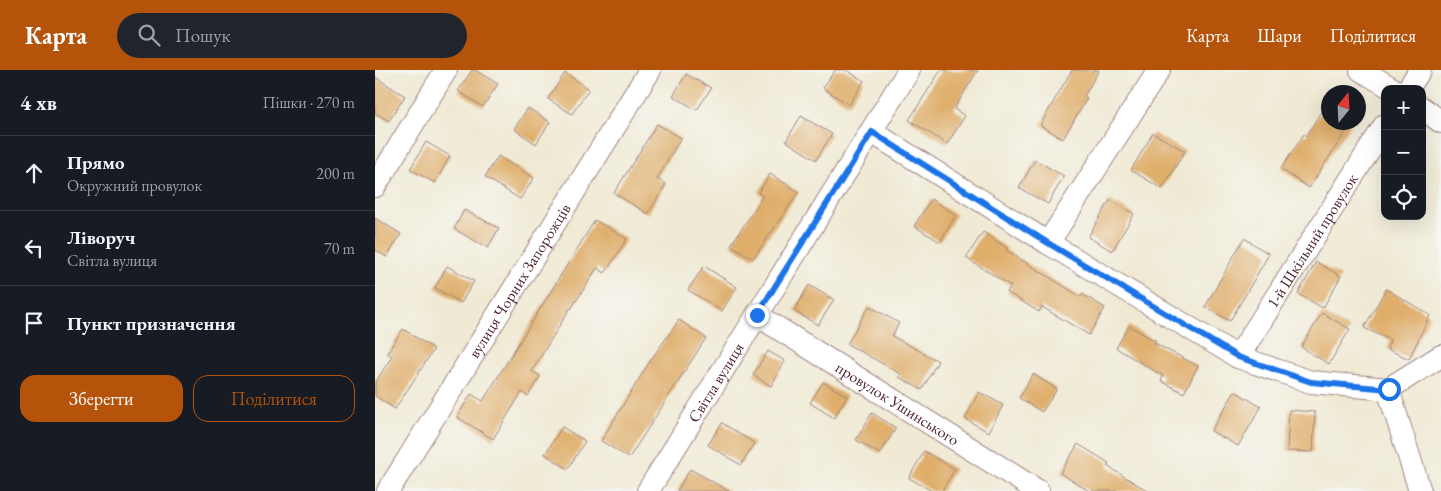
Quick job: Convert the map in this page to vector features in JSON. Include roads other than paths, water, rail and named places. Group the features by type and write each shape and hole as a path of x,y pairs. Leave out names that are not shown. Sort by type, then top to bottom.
{"street":[{"path":"375,186 446,70"},
{"name":"вулиця Чорних Запорожців","path":"388,491 650,70"},
{"name":"Світла вулиця","path":"648,491 909,70"},
{"path":"1048,243 1159,70"},
{"path":"1361,70 1386,85"},
{"path":"1410,85 1419,70"},
{"path":"1426,111 1441,122"},
{"name":"1-й Шкільний провулок","path":"1238,357 1382,130"},
{"path":"872,132 1048,243 1238,357 1311,382 1389,389 1441,356"},
{"name":"провулок Ушинського","path":"757,315 1038,491"},
{"path":"1389,389 1420,491"}]}
